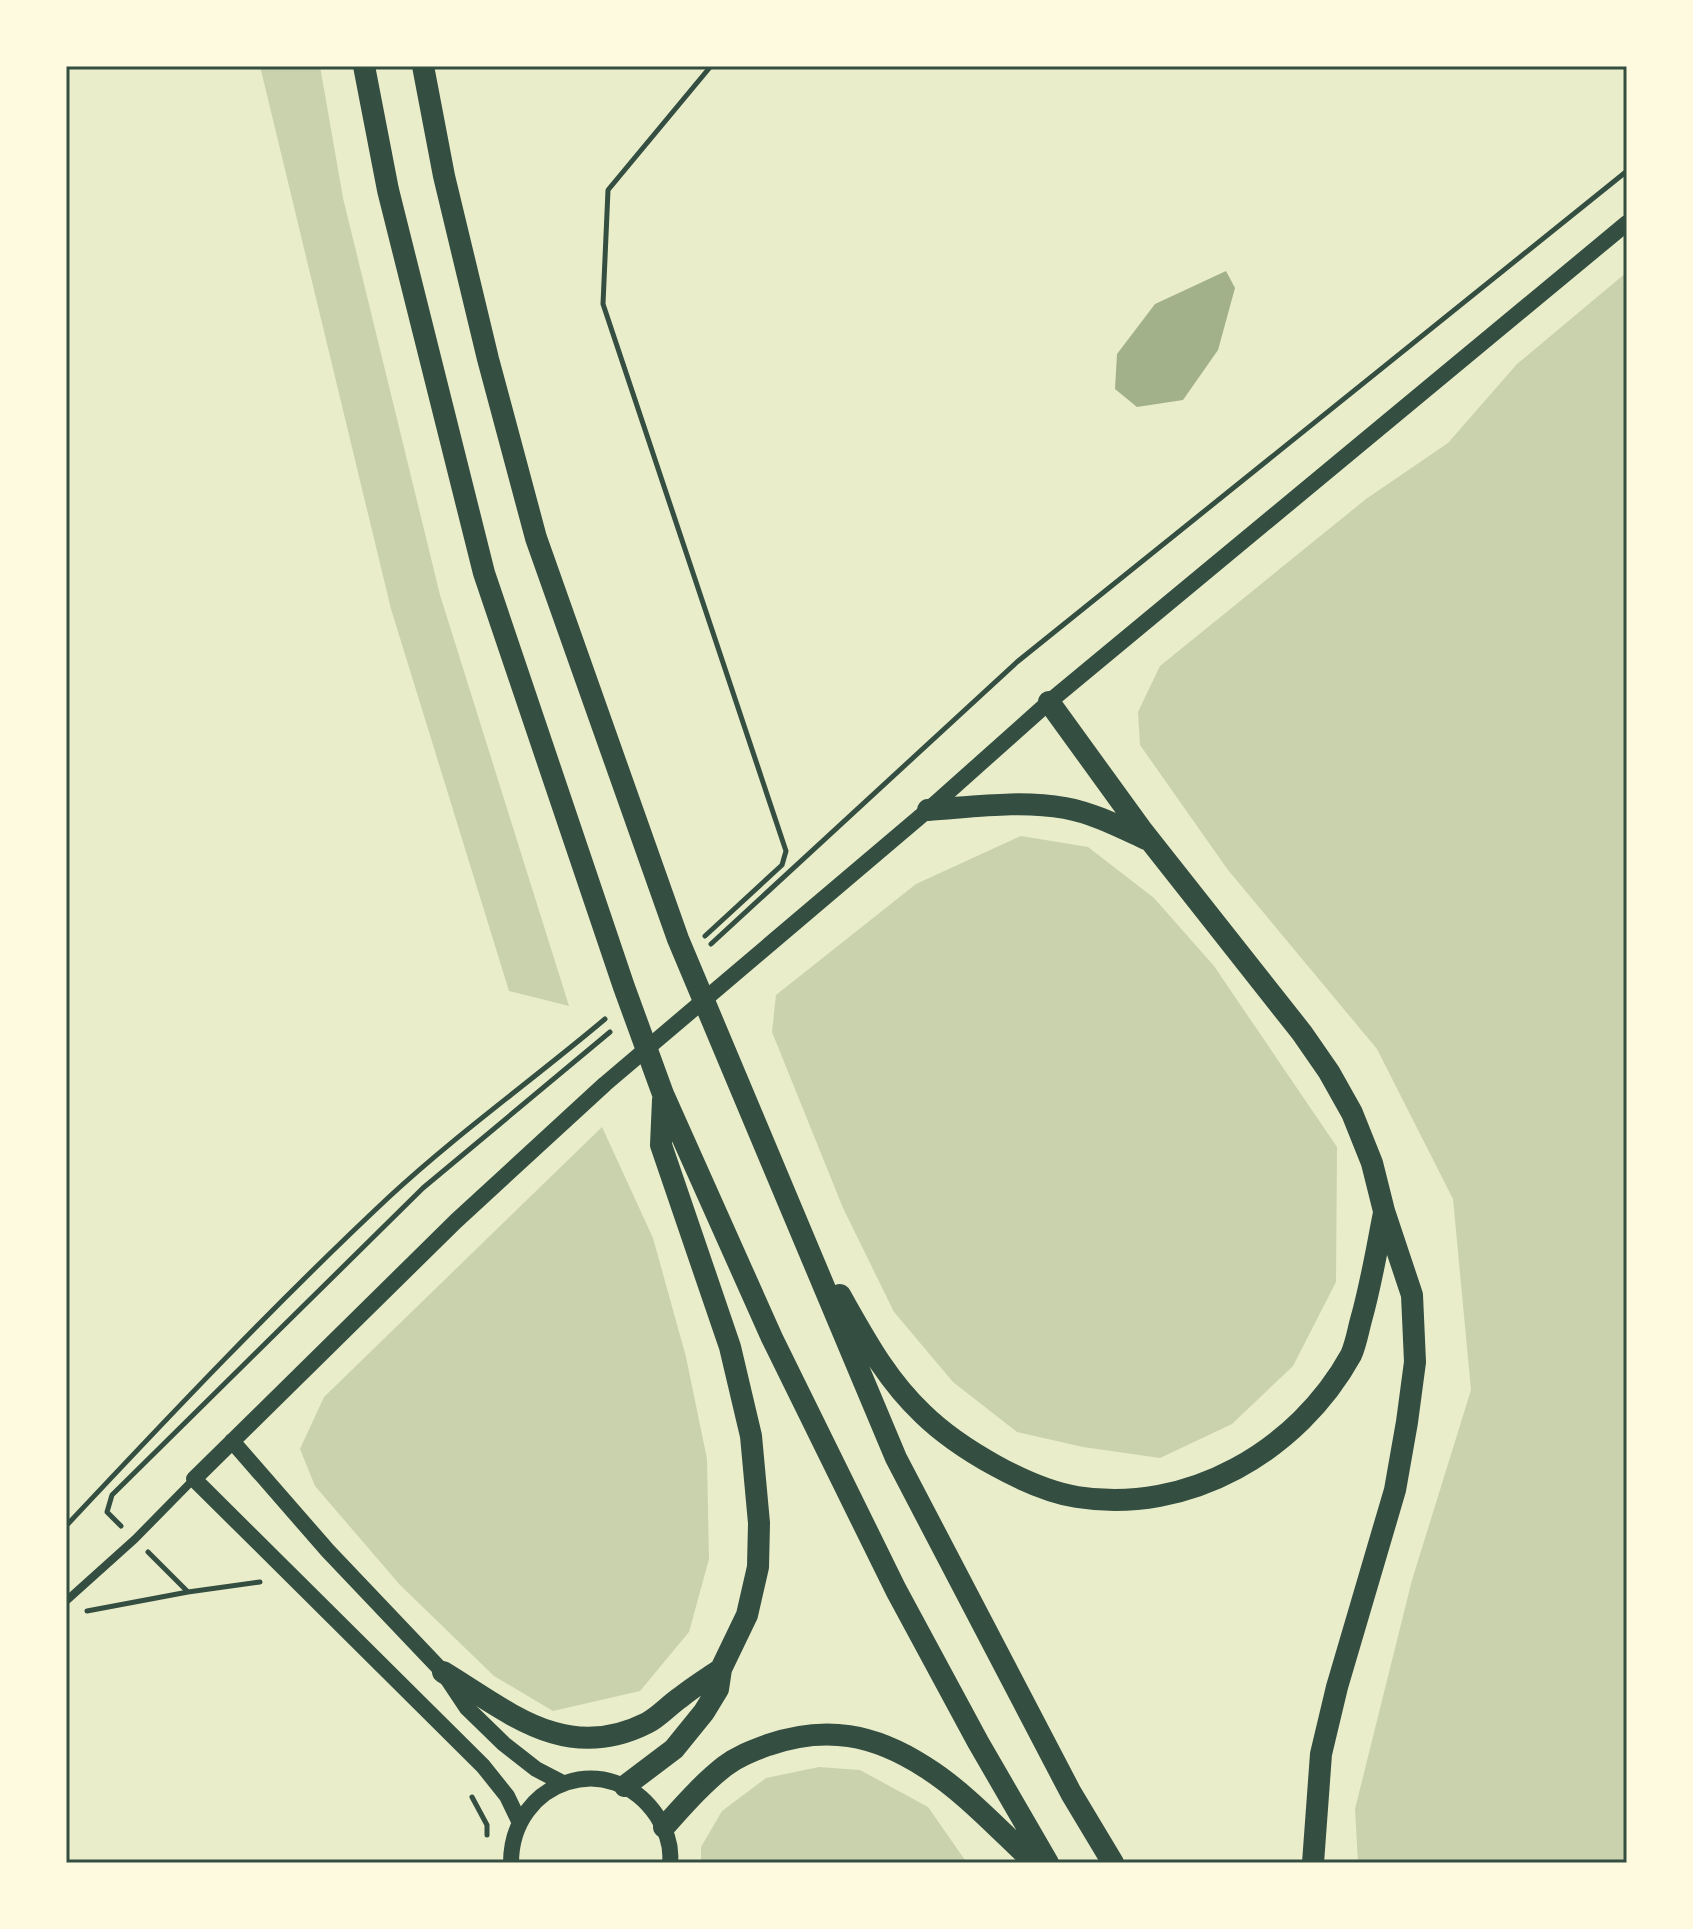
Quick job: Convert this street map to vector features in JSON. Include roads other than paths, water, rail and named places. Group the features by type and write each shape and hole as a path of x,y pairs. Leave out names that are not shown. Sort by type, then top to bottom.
{"highway":[{"path":"364,66 388,190 484,573 663,1094 772,1338 896,1590 1048,1863"},
{"path":"423,66 444,176 488,359 536,538 688,940 720,1043 896,1458 1071,1793 1113,1863"},
{"path":"1049,702 1151,841 1302,1033 1329,1072 1352,1113 1372,1163 1384,1211 1412,1295 1415,1362 1395,1490 1337,1687 1321,1754 1313,1863"},
{"path":"928,810 1028,804 1066,808 1102,819 1151,841"},
{"path":"625,1786 674,1749 690,1732 718,1689 721,1669 747,1615 758,1567 759,1523 751,1436 730,1347 661,1145 663,1094"},
{"path":"781,1186 878,1364 923,1414 965,1448 1020,1478 1075,1497 1129,1500 1172,1493 1211,1481 1258,1458 1287,1435 1330,1388 1353,1351 1384,1211"},
{"path":"443,1672 519,1719 552,1734 577,1737 605,1736 649,1722 721,1669"},
{"path":"664,1827 686,1801 744,1753 790,1738 827,1733 860,1737 891,1748 927,1768 1035,1863"}],"main road":[{"path":"519,1821 507,1796 483,1766 194,1479 456,1221 605,1084 928,810 1049,702 1627,223"},
{"path":"232,1441 328,1551 443,1672 467,1708 504,1744 536,1769 563,1783"},
{"path":"511,1863 511,1846 519,1821 530,1805 545,1792 563,1783 594,1778 625,1786 648,1803 664,1827 671,1853 670,1863"}],"street":[{"path":"66,1601 135,1539 194,1479"}]}
